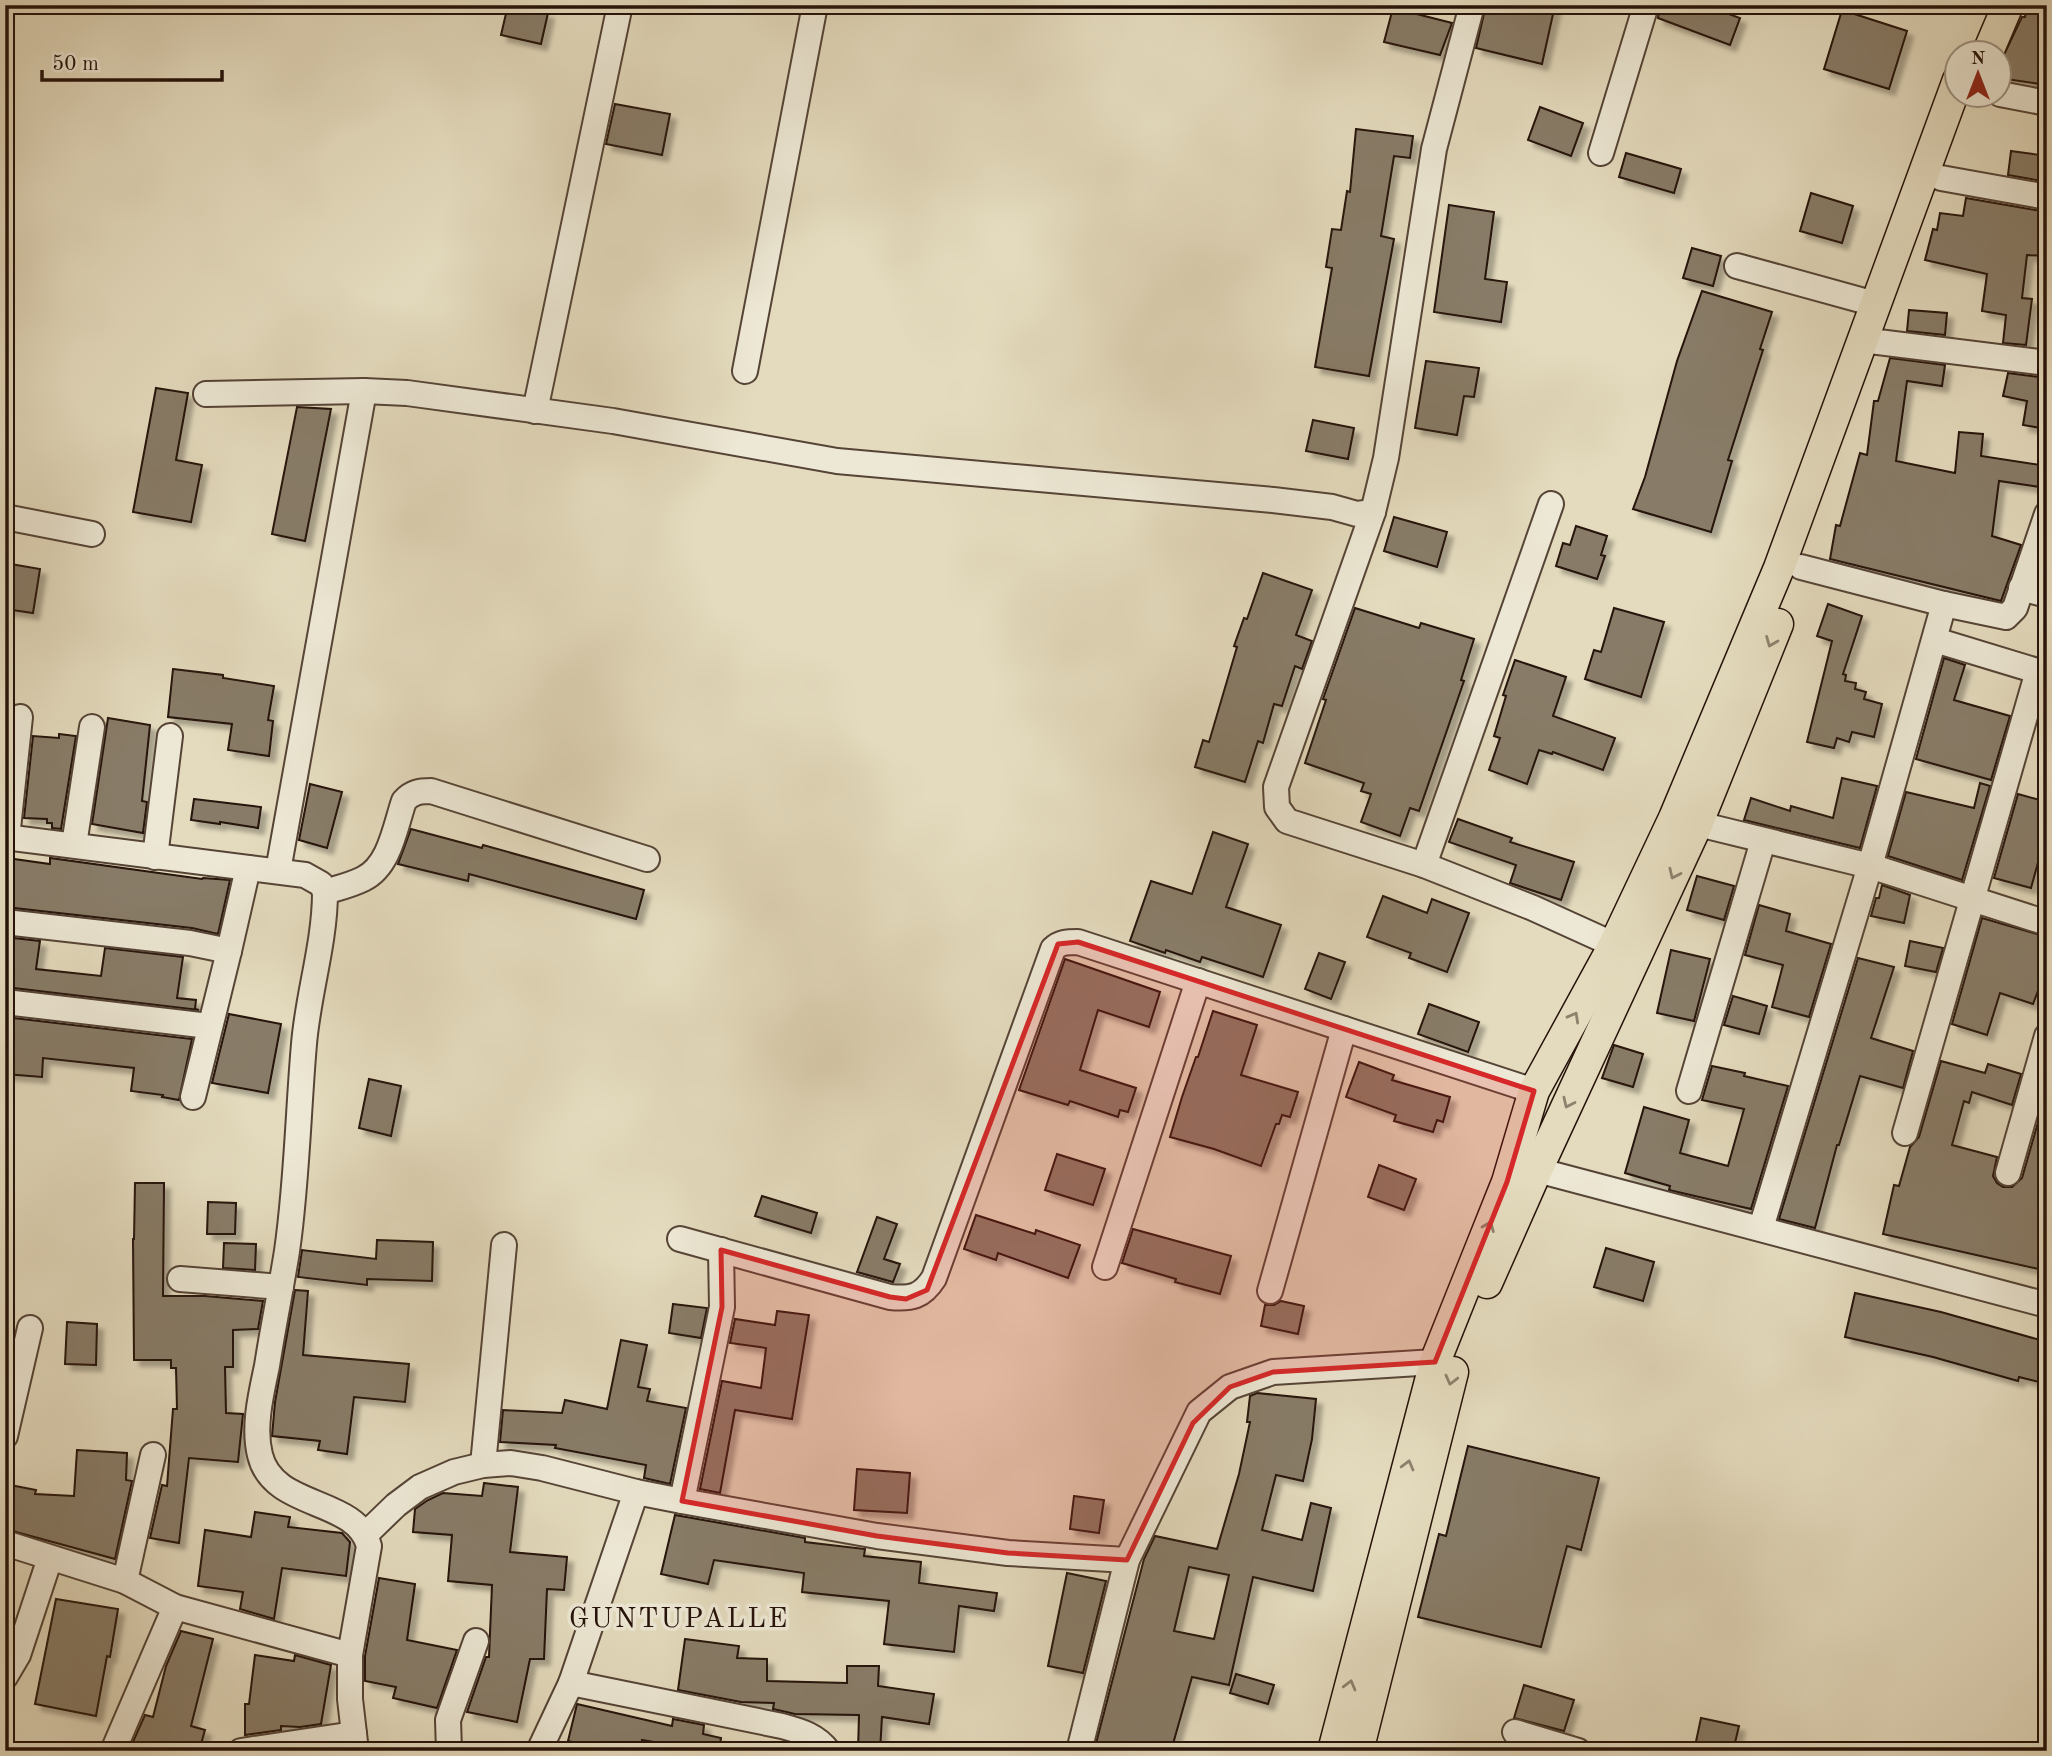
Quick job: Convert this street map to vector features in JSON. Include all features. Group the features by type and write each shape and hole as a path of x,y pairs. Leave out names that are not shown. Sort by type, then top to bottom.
{"main road":[{"path":"1974,38 1987,5"},
{"path":"1994,38 2008,5"},
{"path":"1358,1751 1455,1366 1476,1309 1537,1170 1625,950 1801,567 1873,342 1875,304 1948,108"},
{"path":"1686,822 1779,568 1941,178 1966,108"},
{"path":"1334,1751 1435,1362 1507,1182 1534,1091 1625,950"}],"street":[{"path":"536,403 620,5"},
{"path":"745,371 815,5"},
{"path":"1472,5 1434,149 1386,458 1373,512 1276,788 1277,807 1287,821 1424,865 1533,908 1625,950"},
{"path":"1601,153 1646,5"},
{"path":"2014,97 2047,103"},
{"path":"1941,178 2047,197"},
{"path":"1737,266 1875,304"},
{"path":"1873,342 2047,363"},
{"path":"206,394 364,391 536,403 613,421 837,461 1273,500 1332,507 1357,514 1373,512"},
{"path":"278,871 364,391"},
{"path":"1424,865 1551,504"},
{"path":"1801,567 2006,617 2015,608 2047,514"},
{"path":"5,517 92,534"},
{"path":"2021,588 2047,595"},
{"path":"1761,1228 1870,866 1944,604"},
{"path":"1905,1133 1972,898 2042,673 1935,640"},
{"path":"20,716 6,838 278,871 314,878 325,892 304,1042 300,1122 287,1249 260,1400 258,1430 260,1455 267,1472 283,1489 349,1519 366,1534 369,1546 350,1655 350,1699 355,1742 241,1751"},
{"path":"74,845 92,727"},
{"path":"155,857 170,736"},
{"path":"325,892 363,879 375,871 383,861 404,801 410,795 420,792 431,792 648,859"},
{"path":"1686,822 1870,866 2047,923"},
{"path":"1689,1091 1763,841"},
{"path":"193,1097 248,868"},
{"path":"5,922 190,943 229,951"},
{"path":"680,1239 890,1297 917,1296 927,1290 1053,949 1058,944 1078,942 1534,1091"},
{"path":"1105,1267 1198,981"},
{"path":"5,1002 209,1026"},
{"path":"1270,1291 1344,1029"},
{"path":"2008,1173 2047,1036"},
{"path":"1537,1170 2047,1305"},
{"path":"482,1465 504,1245"},
{"path":"682,1502 722,1307 721,1250"},
{"path":"180,1279 281,1287"},
{"path":"5,1436 30,1328"},
{"path":"1079,1751 1127,1560 1199,1412 1230,1387 1273,1371 1435,1362"},
{"path":"125,1581 153,1455"},
{"path":"366,1534 396,1505 420,1487 454,1472 482,1465 511,1463 682,1502 890,1538 1008,1553 1127,1560"},
{"path":"539,1751 571,1683 636,1492"},
{"path":"5,1543 125,1581 175,1607 350,1655"},
{"path":"5,1677 18,1655 50,1558"},
{"path":"113,1751 175,1607"},
{"path":"449,1751 448,1720 476,1642"},
{"path":"571,1683 782,1726 808,1734 822,1743 828,1751"},
{"path":"1515,1731 1578,1751"}],"highlighted area":[{"path":"1078,942 1534,1091 1507,1182 1435,1362 1273,1372 1230,1387 1193,1423 1127,1560 1008,1553 877,1536 682,1501 722,1307 721,1250 890,1297 906,1299 927,1290 1058,944"}],"building":[{"path":"508,5 548,13 541,44 501,35"},
{"path":"1486,5 1555,5 1542,64 1476,48"},
{"path":"1660,5 1704,5 1740,18 1730,45 1658,18"},
{"path":"2027,5 2047,5 2047,85 2014,80 2012,38 2022,17 2025,17"},
{"path":"1393,8 1452,23 1440,55 1384,42"},
{"path":"1842,10 1907,31 1889,89 1824,69"},
{"path":"615,104 670,114 662,155 606,144"},
{"path":"1540,107 1583,123 1571,156 1528,140"},
{"path":"1356,129 1413,136 1410,158 1394,156 1381,236 1394,239 1369,376 1315,367 1332,268 1326,267 1332,229 1341,230 1347,191 1350,192"},
{"path":"2011,151 2040,155 2039,168 2047,169 2047,182 2008,175"},
{"path":"1626,153 1681,169 1674,193 1619,177"},
{"path":"1811,193 1853,206 1842,243 1800,231"},
{"path":"1966,198 2047,212 2047,256 2027,255 2022,298 2032,299 2026,345 2003,343 2006,315 1982,311 1987,274 1925,260 1933,229 1937,230 1940,213 1963,216"},
{"path":"1449,205 1494,212 1485,279 1507,282 1501,322 1434,312"},
{"path":"1692,248 1721,256 1713,286 1683,278"},
{"path":"1702,291 1772,312 1760,349 1763,350 1728,460 1732,461 1711,532 1633,509 1645,477 1677,361"},
{"path":"1909,310 1947,313 1945,335 1907,331"},
{"path":"1890,358 1945,365 1942,386 1907,381 1896,461 1955,473 1959,432 1983,434 1981,456 2047,466 2047,488 1999,481 1992,536 2021,545 2001,601 1830,559 1836,525 1840,526 1860,453 1867,455 1874,401 1878,401"},
{"path":"1426,361 1479,368 1474,397 1464,396 1457,435 1415,428"},
{"path":"2008,373 2047,378 2047,429 2023,425 2027,401 2003,396"},
{"path":"156,388 188,393 176,460 202,465 191,522 133,512"},
{"path":"297,407 331,409 305,541 272,534"},
{"path":"1313,420 1354,428 1348,459 1306,451"},
{"path":"1394,517 1447,532 1437,567 1384,551"},
{"path":"1576,526 1607,536 1601,555 1605,556 1597,579 1556,566 1563,543 1570,545"},
{"path":"5,563 40,569 33,613 5,609"},
{"path":"1263,573 1312,590 1296,635 1312,641 1302,669 1295,666 1282,706 1274,704 1263,743 1258,741 1245,782 1195,767 1203,740 1209,742 1237,647 1234,646 1244,618 1247,619"},
{"path":"1828,604 1862,616 1843,674 1846,675 1845,681 1856,683 1855,689 1866,692 1864,699 1882,704 1874,737 1852,732 1849,742 1837,738 1834,748 1807,742 1832,641 1817,636"},
{"path":"1355,608 1419,628 1421,623 1474,639 1461,680 1464,681 1419,811 1410,808 1400,836 1361,822 1371,794 1361,791 1364,783 1305,763 1326,700 1323,699"},
{"path":"1614,608 1664,622 1641,697 1585,679 1594,650 1601,652"},
{"path":"1944,658 1965,665 1954,700 2010,716 1991,780 1916,759"},
{"path":"1515,660 1566,677 1553,716 1615,738 1603,770 1553,752 1552,754 1539,750 1527,784 1489,770 1500,738 1494,736 1506,696 1503,695"},
{"path":"173,669 223,675 223,678 274,686 268,720 273,721 269,756 228,750 232,724 168,717"},
{"path":"108,718 150,725 142,801 147,802 143,833 92,824"},
{"path":"59,734 76,736 61,829 52,828 52,823 47,823 47,819 24,818 33,736 59,738"},
{"path":"1842,778 1877,786 1860,848 1744,820 1751,798 1790,811 1791,806 1833,818"},
{"path":"1980,783 1990,786 1962,880 1888,856 1906,792 1974,808"},
{"path":"310,784 342,792 327,848 299,840"},
{"path":"2018,794 2047,802 2047,830 2031,888 1994,878"},
{"path":"194,799 261,807 258,828 191,820"},
{"path":"1458,819 1512,838 1510,842 1574,862 1561,900 1510,883 1516,865 1449,842"},
{"path":"411,829 482,848 483,845 644,890 636,919 469,874 468,881 398,864"},
{"path":"1213,832 1248,844 1226,907 1281,925 1263,977 1202,957 1200,962 1130,941 1151,881 1192,894"},
{"path":"7,858 50,864 50,858 202,879 230,880 218,934 192,928 5,907"},
{"path":"1697,876 1734,886 1724,920 1687,910"},
{"path":"1882,885 1910,895 1904,923 1871,916"},
{"path":"1383,896 1427,913 1432,899 1469,913 1447,972 1409,958 1411,953 1367,937"},
{"path":"1759,905 1790,914 1786,931 1831,944 1809,1017 1772,1007 1783,965 1745,955"},
{"path":"1982,918 2047,937 2047,967 2033,1004 2000,993 1987,1035 1952,1024"},
{"path":"5,937 40,941 36,969 101,976 105,948 183,957 177,998 196,1000 195,1009 199,1010 5,987"},
{"path":"1910,941 1943,948 1936,972 1905,966"},
{"path":"1671,950 1710,959 1694,1021 1657,1013"},
{"path":"1319,953 1345,962 1331,999 1305,989"},
{"path":"1858,958 1894,967 1871,1038 1913,1051 1903,1088 1860,1076 1837,1145 1815,1228 1779,1219"},
{"path":"1065,959 1160,992 1149,1027 1098,1010 1080,1070 1136,1088 1128,1112 1120,1110 1118,1117 1070,1101 1068,1105 1019,1090"},
{"path":"1733,996 1767,1006 1759,1034 1724,1025"},
{"path":"1429,1004 1479,1022 1468,1052 1418,1034"},
{"path":"1213,1011 1257,1025 1241,1075 1298,1092 1290,1117 1282,1115 1279,1124 1276,1124 1261,1166 1170,1137"},
{"path":"229,1014 281,1024 268,1093 212,1083"},
{"path":"5,1017 192,1039 179,1100 131,1091 134,1068 43,1058 42,1077 5,1074"},
{"path":"1614,1045 1643,1054 1633,1087 1602,1078"},
{"path":"1941,1061 1985,1073 1988,1064 2021,1074 2012,1105 1972,1092 1969,1103 1964,1101 1952,1145 1997,1157 1993,1176 2003,1187 2012,1187 2022,1178 2047,1091 2047,1254 2043,1270 1883,1234 1894,1185 1899,1186 1910,1147 1919,1137"},
{"path":"1359,1062 1394,1075 1392,1080 1450,1097 1443,1122 1437,1120 1433,1132 1394,1121 1396,1115 1346,1097"},
{"path":"1712,1066 1788,1086 1751,1209 1669,1190 1670,1186 1625,1173 1644,1107 1689,1120 1680,1153 1728,1166 1744,1109 1702,1100"},
{"path":"369,1079 401,1086 391,1136 359,1128"},
{"path":"1057,1154 1105,1169 1093,1205 1045,1190"},
{"path":"1379,1165 1416,1179 1404,1210 1368,1197"},
{"path":"135,1183 164,1183 163,1296 263,1301 258,1329 233,1330 233,1367 225,1367 226,1413 243,1414 238,1462 189,1458 179,1543 150,1538 162,1485 167,1486 173,1409 177,1409 176,1368 171,1368 171,1360 134,1360"},
{"path":"762,1196 817,1213 811,1233 755,1216"},
{"path":"208,1202 236,1203 235,1234 207,1234"},
{"path":"976,1215 1035,1234 1036,1230 1080,1245 1068,1278 998,1253 996,1260 964,1249"},
{"path":"877,1217 897,1224 884,1259 900,1264 893,1282 857,1272"},
{"path":"1133,1229 1231,1256 1220,1294 1175,1282 1176,1279 1122,1263"},
{"path":"377,1240 433,1242 432,1281 367,1279 367,1285 298,1277 302,1250 376,1259"},
{"path":"224,1243 256,1244 255,1270 223,1268"},
{"path":"1606,1248 1654,1262 1643,1301 1594,1287"},
{"path":"295,1290 308,1291 303,1355 409,1364 405,1402 354,1397 347,1454 318,1450 320,1441 272,1436 275,1402"},
{"path":"1855,1293 1941,1312 2047,1342 2047,1384 2019,1377 2018,1381 1933,1357 1845,1337"},
{"path":"1281,1301 1304,1306 1298,1334 1261,1326 1265,1305 1274,1305"},
{"path":"673,1304 707,1308 701,1338 669,1333"},
{"path":"777,1311 809,1315 792,1419 735,1410 720,1493 700,1489 722,1381 761,1388 766,1348 730,1343 735,1319 775,1325"},
{"path":"67,1322 97,1324 96,1365 65,1364"},
{"path":"621,1340 647,1345 638,1387 650,1389 647,1401 686,1408 670,1484 644,1478 646,1465 555,1448 556,1445 500,1442 503,1410 562,1413 565,1400 607,1409"},
{"path":"1257,1393 1316,1399 1312,1439 1303,1481 1276,1475 1262,1530 1302,1540 1311,1503 1331,1508 1313,1591 1253,1577 1229,1685 1192,1677 1171,1751 1094,1751 1144,1559 1155,1536 1217,1549 1239,1474 1250,1422 1247,1422 1250,1396","holes":["1189,1567 1229,1575 1214,1639 1174,1631"]},
{"path":"1468,1446 1599,1478 1581,1550 1567,1546 1541,1647 1418,1617 1439,1534 1446,1536"},
{"path":"77,1450 127,1453 126,1480 132,1481 115,1559 5,1529 5,1484 36,1490 35,1494 74,1496"},
{"path":"857,1469 910,1473 907,1513 854,1510"},
{"path":"484,1483 518,1487 510,1552 567,1557 564,1590 547,1589 544,1659 530,1659 517,1722 467,1712 486,1657 489,1657 492,1585 448,1581 452,1535 413,1532 415,1509 428,1500 443,1493 482,1496"},
{"path":"1074,1496 1104,1500 1099,1533 1070,1529"},
{"path":"255,1512 290,1517 288,1527 342,1533 350,1542 346,1576 282,1568 274,1619 240,1609 243,1592 198,1586 205,1530 251,1537"},
{"path":"675,1515 805,1538 805,1542 865,1549 864,1556 921,1562 919,1583 997,1593 994,1611 959,1606 954,1652 884,1644 889,1601 802,1592 804,1573 714,1560 708,1584 661,1574"},
{"path":"1067,1573 1106,1581 1083,1673 1048,1666"},
{"path":"379,1578 415,1584 407,1640 457,1650 437,1708 393,1698 396,1687 365,1681 365,1656"},
{"path":"56,1599 118,1609 96,1716 35,1704"},
{"path":"181,1631 213,1639 191,1726 205,1730 199,1751 159,1751 132,1744 145,1715 153,1717 166,1666"},
{"path":"685,1639 739,1646 737,1658 767,1659 767,1681 847,1683 847,1666 879,1666 878,1686 934,1694 929,1724 882,1717 880,1751 858,1751 859,1715 795,1714 773,1709 774,1703 741,1702 678,1690"},
{"path":"255,1655 294,1661 295,1655 331,1665 321,1724 281,1726 281,1730 245,1735 245,1704 249,1704"},
{"path":"1236,1674 1274,1685 1268,1704 1230,1693"},
{"path":"1524,1685 1574,1700 1564,1731 1514,1718"},
{"path":"577,1704 672,1726 673,1719 704,1725 703,1734 721,1738 719,1751 642,1740 640,1751 610,1751 568,1741"},
{"path":"1701,1718 1739,1726 1733,1751 1694,1751"}],"district":[{"name":"GUNTUPALLE","path":"679,1617"}]}
